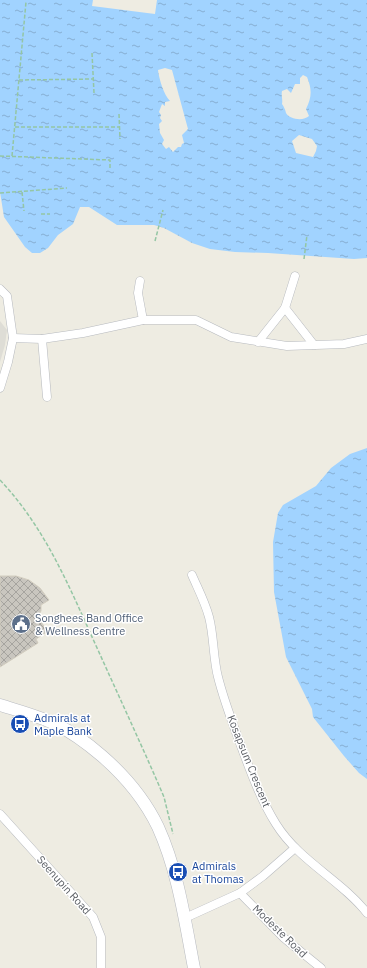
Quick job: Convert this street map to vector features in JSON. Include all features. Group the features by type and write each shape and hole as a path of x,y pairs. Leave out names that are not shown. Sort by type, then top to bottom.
{"main road":[{"path":"0,706 38,717 58,725 89,745 116,768 140,796 158,827 172,865 185,918 194,968"}],"street":[{"path":"258,342 285,308 295,276"},
{"path":"140,281 138,293 143,320"},
{"path":"0,289 7,296 13,338 8,362 0,388"},
{"path":"285,308 314,345"},
{"path":"13,338 42,339 96,331 143,320 196,320 231,338 287,346 344,344 367,339"},
{"path":"42,339 47,397"},
{"name":"Kosapsum Crescent","path":"192,575 209,618 218,676 230,715 253,778 266,806 277,825 295,848 316,868 346,892 367,913"},
{"name":"Seenupin Road","path":"0,814 93,916 101,937 101,968"},
{"path":"185,918 240,893 263,876 295,848"},
{"name":"Modeste Road","path":"240,893 284,938 321,968"}],"path":[{"path":"12,156 26,2"},
{"path":"92,53 94,93"},
{"path":"19,80 94,79"},
{"path":"119,114 120,139"},
{"path":"15,127 120,127"},
{"path":"0,156 110,160 110,170"},
{"path":"0,193 67,188"},
{"path":"22,192 24,211"},
{"path":"155,241 163,210"},
{"path":"41,214 50,214"},
{"path":"304,259 307,235"},
{"path":"0,480 34,522 59,566 164,797 174,840"}],"shaded area":[{"path":"0,321 7,330 5,345 0,362"}],"water":[{"path":"0,0 367,0 367,258 354,259 235,252 210,249 192,243 164,228 154,225 117,225 89,207 80,207 73,224 58,235 48,248 40,253 32,253 25,247 4,217 0,192","holes":["165,68 172,70 188,129 182,135 184,143 173,152 169,147 166,149 162,144 164,140 160,133 159,124 162,121 159,112 162,104 165,106 165,102 170,101 162,87 158,70","303,75 307,77 310,85 310,97 306,109 309,116 304,119 297,119 286,113 282,104 282,91 287,89 291,93 295,84 300,84 300,78","299,135 312,139 317,146 313,157 296,153 292,141"]},
{"path":"367,448 367,779 359,773 344,756 313,717 312,709 286,657 274,592 273,542 278,513 283,505 316,486 331,468 350,454"}],"pier":[{"path":"93,0 157,0 155,14 92,6"}],"building":[{"name":"Songhees Band Office & Wellness Centre","path":"0,576 16,576 29,580 40,588 49,600 41,605 41,611 38,616 47,632 36,639 38,643 0,667"}],"place":[{"name":"Songhees Band Office & Wellness Centre","path":"21,624"},
{"name":"Admirals at Maple Bank","path":"20,724"},
{"name":"Admirals at Thomas","path":"178,872"}]}
